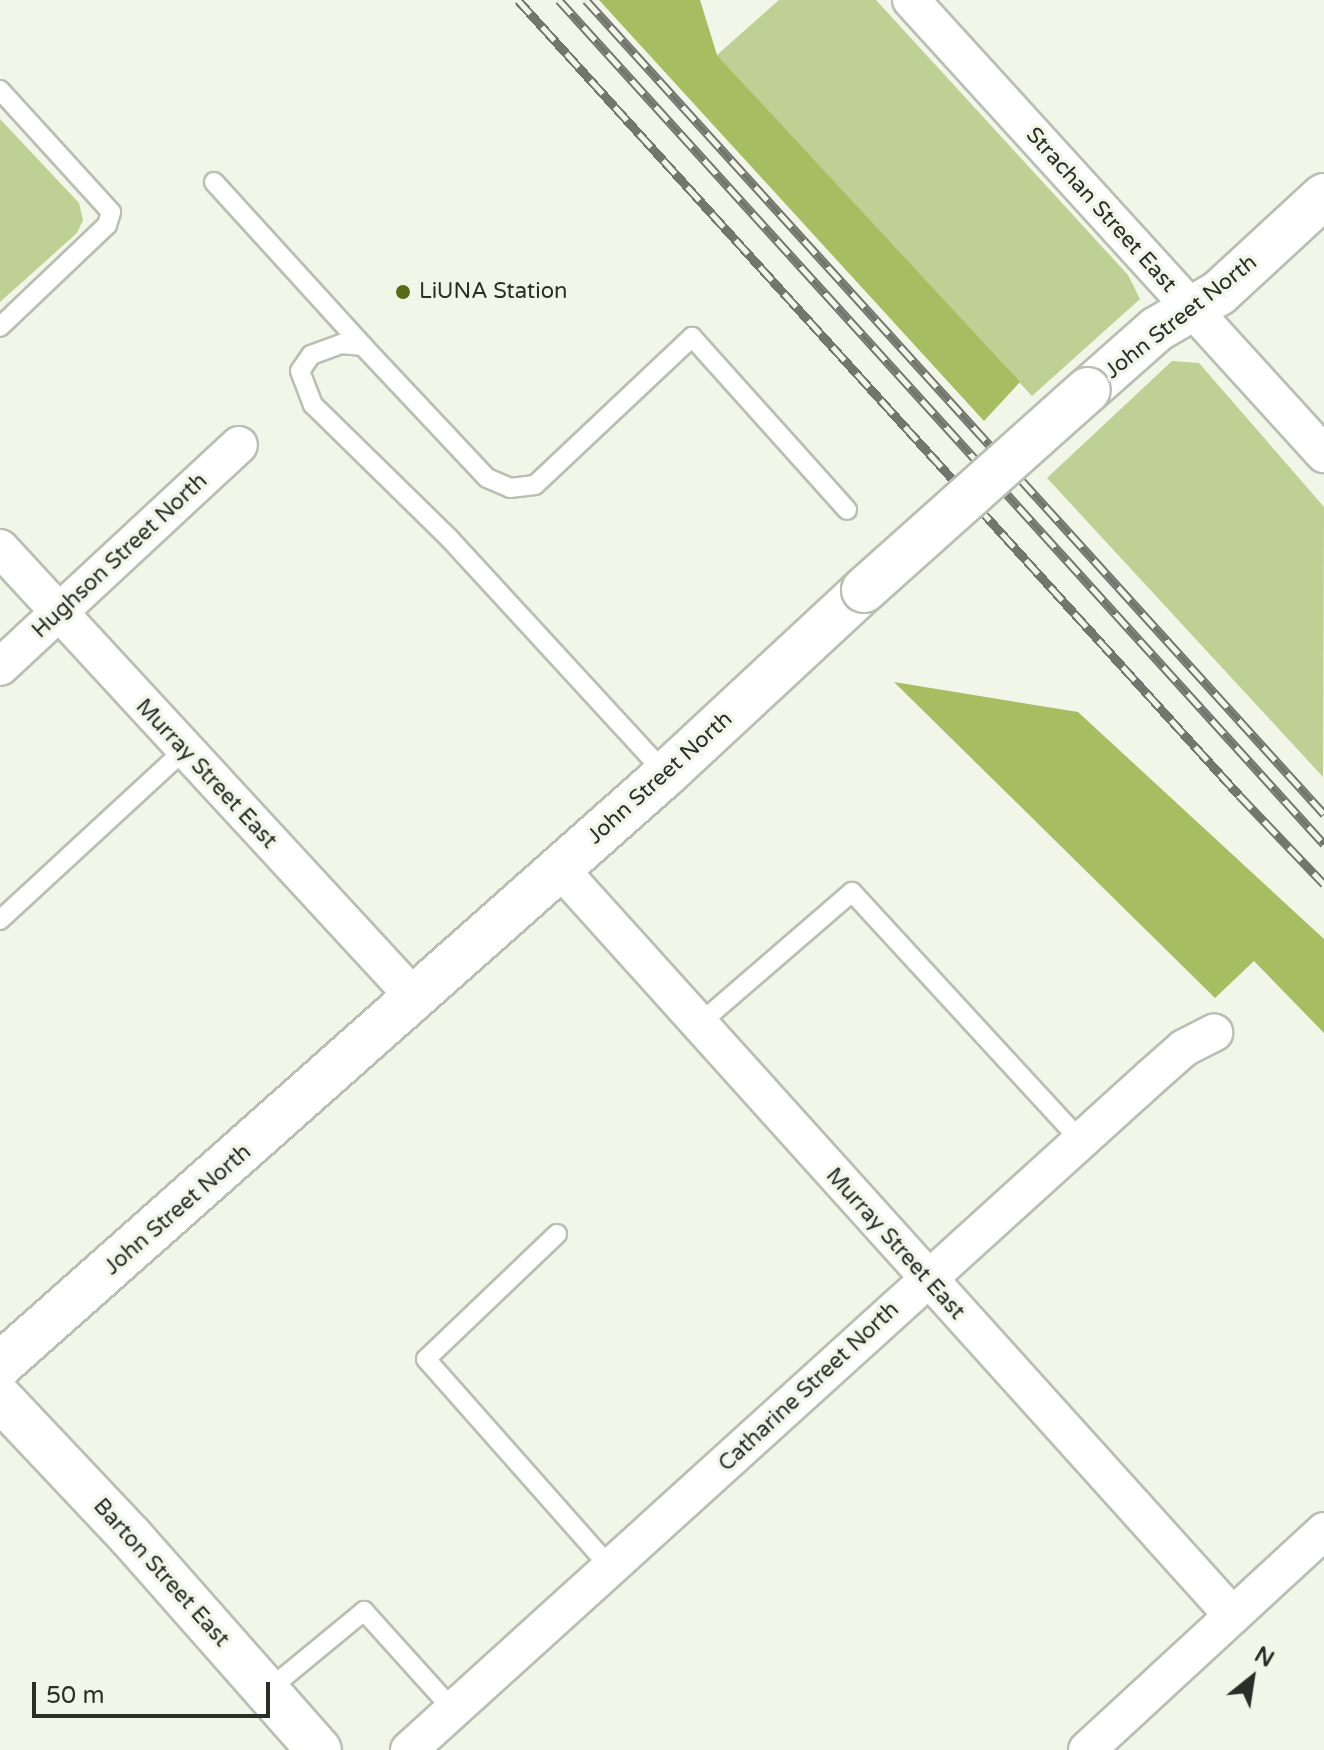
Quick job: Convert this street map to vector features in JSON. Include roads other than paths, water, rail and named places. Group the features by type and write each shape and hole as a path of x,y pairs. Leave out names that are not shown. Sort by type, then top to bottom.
{"main road":[{"name":"John Street North","path":"0,1365 560,869 864,590 1157,329 1219,293 1324,196"},
{"name":"Barton Street East","path":"0,1398 131,1537 319,1750"}],"street":[{"name":"Strachan Street East","path":"911,0 1324,454"},
{"name":"Hughson Street North","path":"0,667 239,445"},
{"name":"Murray Street East","path":"0,548 415,998"},
{"name":"Murray Street East","path":"560,869 1233,1616"},
{"name":"Catharine Street North","path":"419,1747 454,1711 1184,1048 1214,1033"},
{"path":"1087,1750 1324,1531"}],"lane":[{"path":"0,90 111,212 107,225 0,327"},
{"path":"214,182 487,478 510,488 535,485 692,337 847,510"},
{"path":"363,346 341,344 311,355 300,371 313,405 450,539 666,774"},
{"path":"0,920 184,750"},
{"path":"699,1024 852,892 1081,1141"},
{"path":"557,1234 426,1359 611,1568"},
{"path":"267,1691 364,1611 454,1711"}],"railway":[{"path":"518,0 1239,795 1324,884"},
{"path":"559,0 1324,844"},
{"path":"586,0 1324,814"}],"place":[{"name":"LiUNA Station","path":"403,292"}]}
